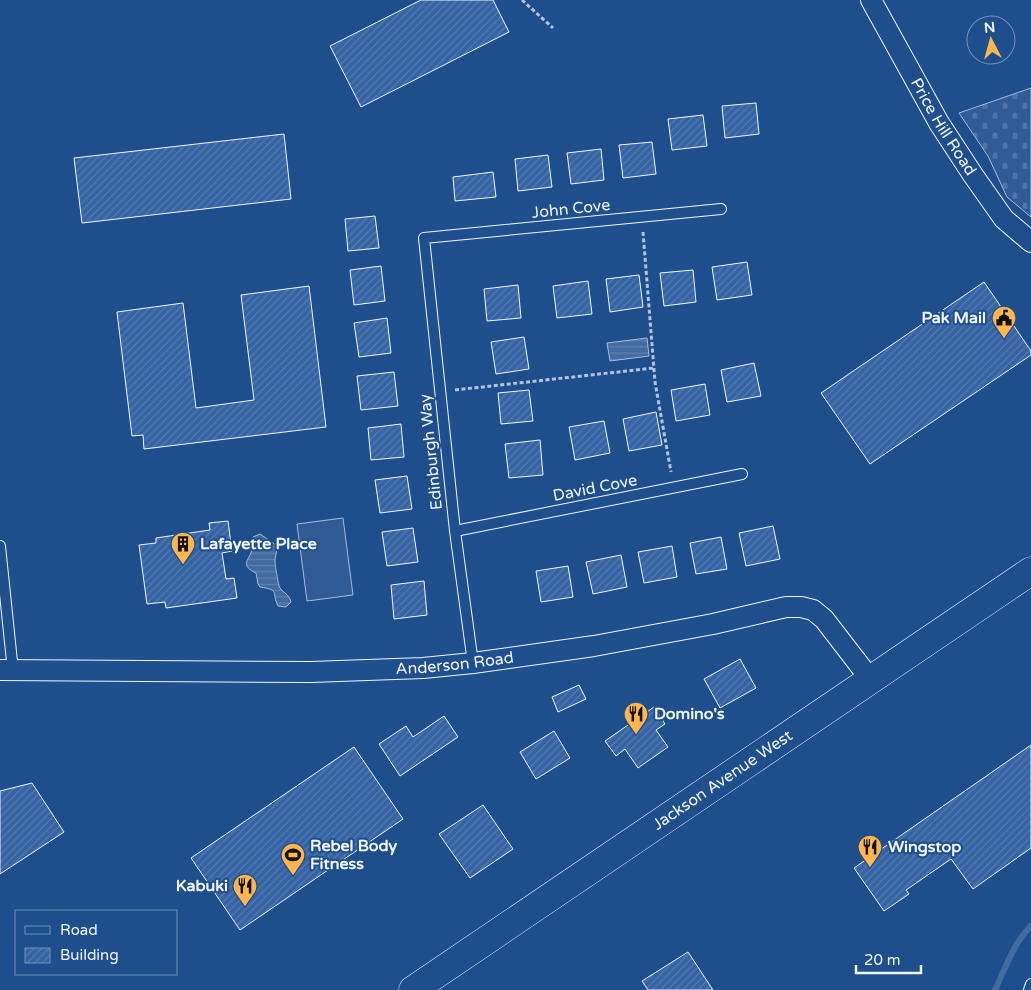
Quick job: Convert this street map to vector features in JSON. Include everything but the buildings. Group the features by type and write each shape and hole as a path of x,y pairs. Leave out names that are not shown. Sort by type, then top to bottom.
{"main road":[{"name":"Jackson Avenue West","path":"413,990 1031,571"}],"street":[{"name":"Price Hill Road","path":"871,0 939,123 972,175 1004,219 1031,242"},
{"name":"Anderson Road","path":"6,670 311,672 423,668 594,646 712,624 786,607 801,607 813,610 824,619 871,680"}],"lane":[{"name":"John Cove","path":"424,238 721,209"},
{"name":"Edinburgh Way","path":"424,238 454,531 473,663"},
{"name":"David Cove","path":"454,531 742,474"},
{"path":"0,546 6,670"},
{"path":"1028,990 1031,984"}],"path":[{"path":"522,0 553,28"},
{"path":"642,217 654,368 674,487"},
{"path":"440,392 654,368"}],"shaded area":[{"path":"647,338 649,356 610,361 607,343"},
{"path":"343,518 353,595 307,601 297,524"},
{"path":"260,534 276,545 275,563 279,586 291,602 286,607 278,606 271,589 260,587 256,573 248,568 246,563 252,550 253,537"}],"green space":[{"path":"1031,88 1031,217 1007,197 988,156 959,113"}],"waterway":[{"path":"995,990 1015,948 1031,926"}],"place":[{"name":"Pak Mail","path":"1004,339"},
{"name":"Lafayette Place","path":"183,565"},
{"name":"Domino's","path":"636,735"},
{"name":"Wingstop","path":"870,868"},
{"name":"Rebel Body Fitness","path":"293,876"},
{"name":"Kabuki","path":"245,907"}]}
